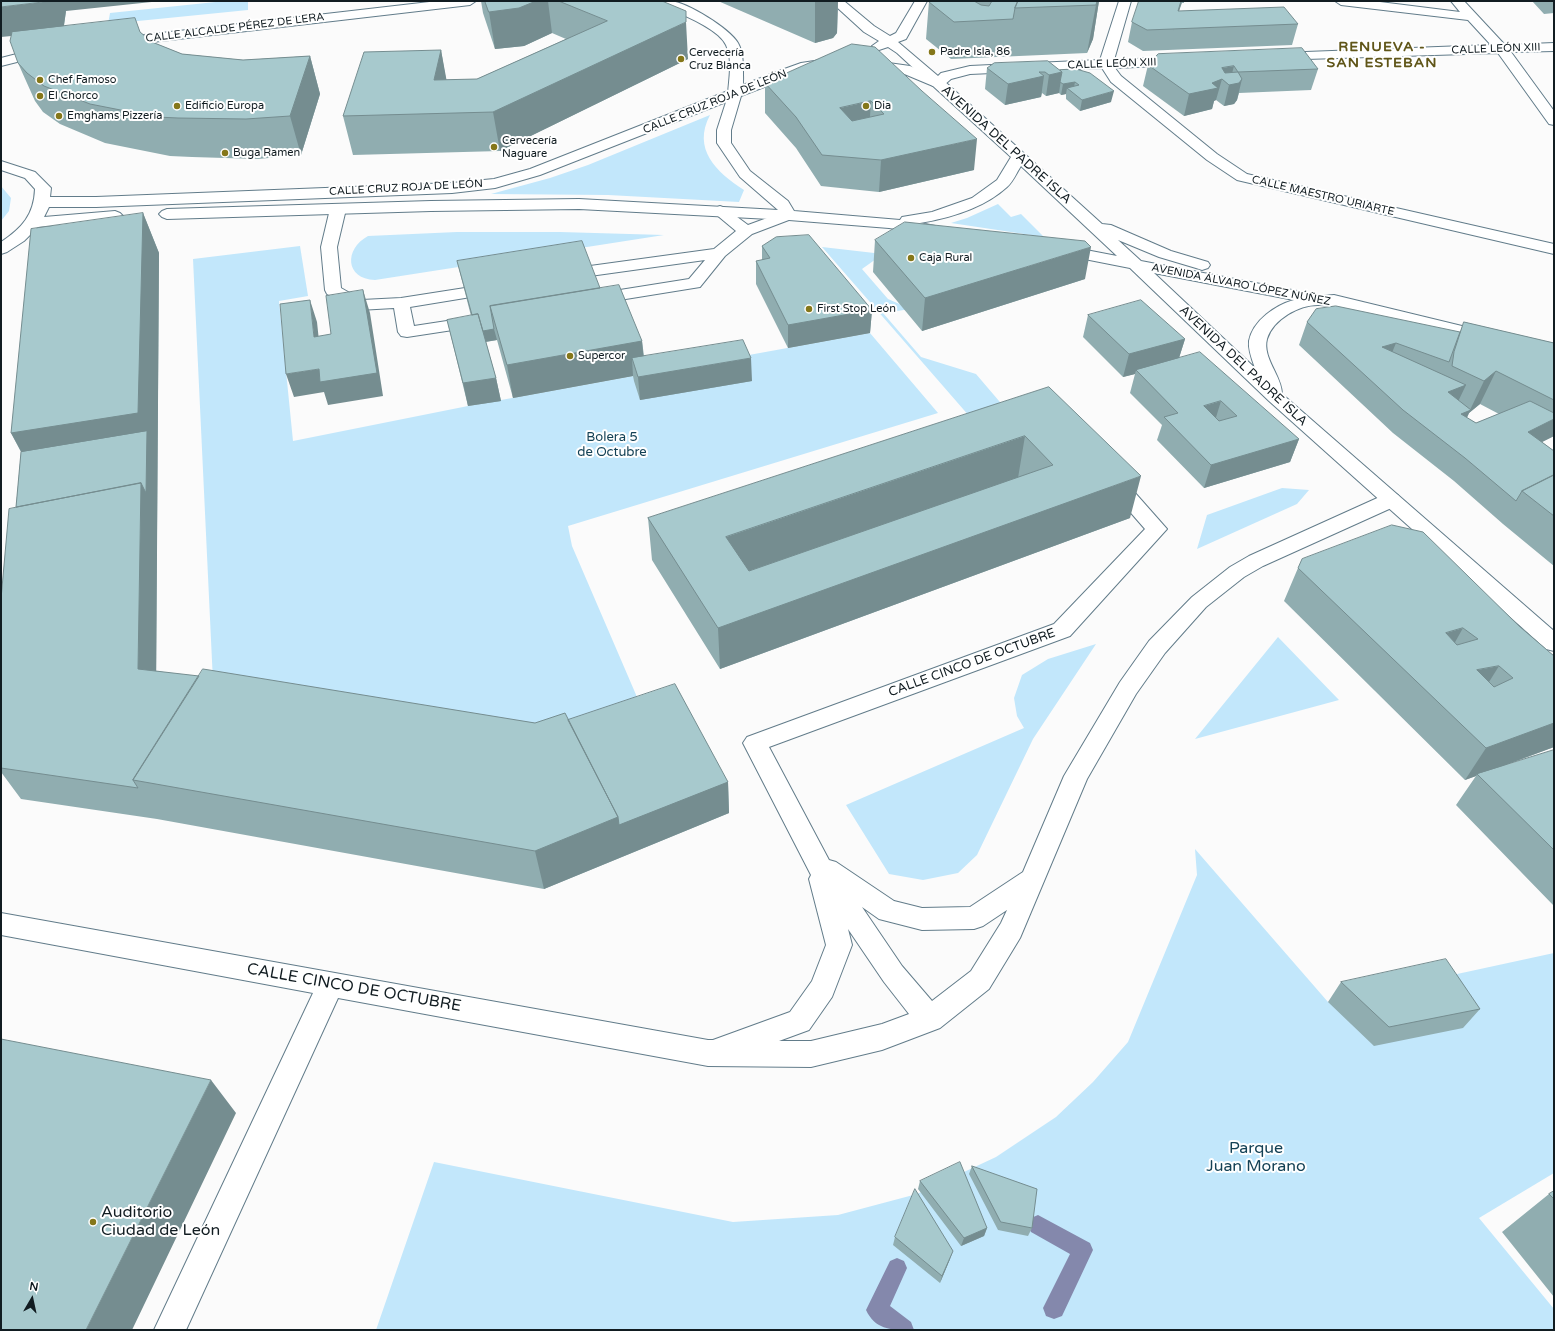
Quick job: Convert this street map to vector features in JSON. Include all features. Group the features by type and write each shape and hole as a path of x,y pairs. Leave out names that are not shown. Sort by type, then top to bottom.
{"street":[{"name":"CALLE ALCALDE PÉREZ DE LERA","path":"103,44 470,1"},
{"path":"601,298 694,283 719,253 746,231 789,216 783,204 745,174 724,143 724,130 735,94 737,63 732,43 717,28 662,1"},
{"name":"AVENIDA DEL PADRE ISLA","path":"836,1 869,30 902,50 1080,212 1275,398 1554,643"},
{"path":"867,50 897,38 904,32 921,1"},
{"path":"1106,64 1125,1"},
{"path":"1341,1 1472,17"},
{"path":"1458,1 1502,49 1554,121"},
{"name":"CALLE LEÓN XIII","path":"1264,58 1554,47"},
{"path":"1,62 23,55 56,49"},
{"name":"CALLE LEÓN XIII","path":"938,83 946,76 970,70 1193,61"},
{"name":"CALLE CRUZ ROJA DE LEÓN","path":"43,202 96,202 444,188 495,183 535,172 806,66 835,63"},
{"name":"AVENIDA DEL PADRE ISLA","path":"855,63 891,67 915,72 938,83"},
{"name":"CALLE MAESTRO URIARTE","path":"1106,64 1116,79 1212,157 1242,177 1554,249"},
{"name":"CALLE CRUZ ROJA DE LEÓN","path":"889,223 935,216 977,201 1003,183 1018,156"},
{"path":"1,165 30,175 42,188 43,202 35,223 20,237 1,249"},
{"name":"CALLE CRUZ ROJA DE LEÓN","path":"150,215 579,204 889,223 946,232"},
{"path":"338,209 329,247 333,290 359,305 401,303 465,293"},
{"path":"720,212 746,231"},
{"name":"AVENIDA ÁLVARO LÓPEZ NÚÑEZ","path":"1080,212 1121,236 1165,254 1219,271 1501,341"},
{"path":"35,223 88,217 135,215"},
{"path":"1045,247 1135,264"},
{"path":"590,271 719,253"},
{"name":"AVENIDA ÁLVARO LÓPEZ NÚÑEZ","path":"1135,264 1323,301 1348,304"},
{"path":"1275,398 1261,360 1258,340 1266,324 1284,309 1303,303 1323,301"},
{"path":"401,303 406,332 473,322"},
{"name":"CALLE CINCO DE OCTUBRE","path":"930,1019 893,974 818,864 754,743 1062,630 1157,529 1102,470"},
{"name":"CALLE CINCO DE OCTUBRE","path":"1,924 708,1053 811,1054 882,1038 930,1019 980,980 1011,930 1076,776 1128,688 1156,647 1199,602 1237,572 1276,552 1392,500"},
{"name":"CALLE CINCO DE OCTUBRE","path":"818,864 888,911 922,919 974,918 1033,879"},
{"name":"CALLE CINCO DE OCTUBRE","path":"708,1053 799,1021 823,988 839,945 818,864"},
{"path":"170,1330 331,984"}],"green space":[{"path":"225,1 248,1 248,10 108,24 110,13"},
{"path":"710,115 705,127 705,149 716,167 744,190 739,202 608,195 491,194 550,178 588,165"},
{"path":"1,186 11,198 9,211 1,221"},
{"path":"998,204 1011,217 1021,214 1044,237 951,223 967,218"},
{"path":"457,232 560,232 664,235 375,280 358,275 353,269 351,262 355,248 368,236"},
{"name":"Bolera 5 de Octubre","path":"300,246 308,296 279,301 293,441 468,406 870,333 938,413 568,526 572,546 640,704 542,732 213,682 193,259"},
{"path":"822,247 883,254 862,269 888,299 911,309 883,313 921,357 976,374 1005,408 970,417"},
{"path":"1282,488 1309,490 1297,504 1197,549 1207,515"},
{"path":"1278,637 1339,700 1195,739"},
{"path":"1096,644 1033,739 977,855 958,873 923,880 889,874 846,805 1024,728 1017,716 1014,698 1022,675 1048,659"},
{"name":"Parque Juan Morano","path":"1195,849 1328,1002 1554,953 1554,1173 1479,1218 1554,1309 1554,1330 376,1330 434,1162 733,1222 838,1215 917,1194 996,1157 1056,1117 1093,1082 1128,1042 1197,875"}],"building":[{"path":"1,1 51,1 1,7"},
{"path":"485,1 536,1 519,8 489,12"},
{"path":"559,1 662,1 686,11 686,22 493,112 343,116 364,52 441,50 434,80 477,79 607,21"},
{"path":"929,1 974,1 981,5 989,6 992,1 1018,1 1013,19 954,22"},
{"path":"1018,1 1097,1 1096,5 1015,8"},
{"path":"1139,1 1181,1 1178,11 1284,7 1298,24 1147,30 1132,22"},
{"path":"135,18 140,32 152,42 182,54 243,60 310,56 290,116 246,119 156,117 90,104 44,86 27,73 18,63 10,41 12,32"},
{"path":"852,44 875,47 977,139 881,160 822,155 796,117 765,83","holes":["871,101 884,114 852,121 840,108"]},
{"path":"1302,48 1318,69 1238,72 1242,79 1239,83 1229,85 1222,79 1212,83 1218,88 1189,94 1148,65 1158,54","holes":["1234,66 1238,72 1225,73 1222,68"]},
{"path":"1048,61 1062,72 1049,75 1045,72 1039,72 1044,76 1008,84 987,68 994,63"},
{"path":"1076,69 1090,73 1114,91 1082,100 1067,88 1079,85 1075,82 1063,84 1060,82 1062,72 1060,70"},
{"path":"143,213 138,413 11,433 31,229"},
{"path":"905,222 1085,241 1091,247 925,298 875,240"},
{"name":"First Stop León","path":"809,235 872,310 788,325 756,261 770,258 762,246 776,237"},
{"path":"582,241 600,288 490,306 494,329 483,331 478,314 472,315 457,261"},
{"path":"619,285 642,341 507,365 490,306"},
{"path":"363,290 377,373 320,382 319,369 286,374 280,304 310,300 314,337 331,334 326,296"},
{"path":"1141,300 1185,339 1129,354 1088,315"},
{"path":"1336,306 1460,332 1449,362 1396,343 1382,347 1466,385 1448,392 1471,410 1461,414 1476,423 1530,401 1554,413 1554,419 1528,432 1554,451 1554,475 1522,491 1516,501 1465,458 1403,410 1307,322 1316,309"},
{"path":"478,314 496,378 463,383 447,320"},
{"path":"1464,322 1554,343 1554,400 1496,371 1484,381 1452,366 1454,352"},
{"path":"743,340 751,358 638,377 632,358"},
{"path":"1200,352 1299,439 1211,465 1164,417 1178,413 1136,370","holes":["1221,401 1237,416 1219,421 1204,406"]},
{"path":"1049,387 1141,476 718,628 648,518","holes":["1025,436 1053,465 749,571 726,537"]},
{"path":"147,431 146,493 141,483 16,507 21,452"},
{"path":"1554,475 1554,516 1522,491"},
{"path":"141,483 138,669 199,676 133,780 138,788 1,768 1,599 9,509"},
{"path":"1392,525 1423,532 1519,626 1554,656 1554,723 1486,748 1298,568 1302,559","holes":["1463,628 1478,639 1457,645 1446,633","1499,666 1513,678 1494,687 1477,670"]},
{"path":"203,669 535,723 565,713 618,817 535,851 133,780"},
{"path":"675,684 728,782 619,825 618,817 568,720"},
{"path":"1554,750 1554,850 1477,774"},
{"path":"1446,959 1480,1009 1389,1027 1341,982"},
{"name":"Auditorio Ciudad de León","path":"1,1039 211,1080 86,1330 1,1330"},
{"path":"960,1162 987,1228 964,1238 920,1181"},
{"path":"972,1166 1037,1189 1032,1228 1001,1222"},
{"path":"915,1189 953,1251 942,1276 895,1237"},
{"path":"1554,1191 1554,1199 1549,1194"}],"waterway":[{"path":"1038,1225 1083,1250 1054,1308"},
{"path":"897,1268 877,1310 903,1330"}],"place":[{"name":"Padre Isla, 86","path":"932,52"},
{"name":"Cervecería Cruz Blanca","path":"681,59"},
{"name":"Chef Famoso","path":"40,80"},
{"name":"El Chorco","path":"40,96"},
{"name":"Edificio Europa","path":"177,106"},
{"name":"Dia","path":"866,106"},
{"name":"Emghams Pizzería","path":"59,116"},
{"name":"Cervecería Naguare","path":"494,147"},
{"name":"Buga Ramen","path":"225,153"},
{"name":"Caja Rural","path":"911,258"},
{"name":"First Stop León","path":"809,309"},
{"name":"Supercor","path":"570,356"},
{"name":"Auditorio Ciudad de León","path":"93,1222"}],"district":[{"name":"RENUEVA - SAN ESTEBAN","path":"1382,56"}]}
